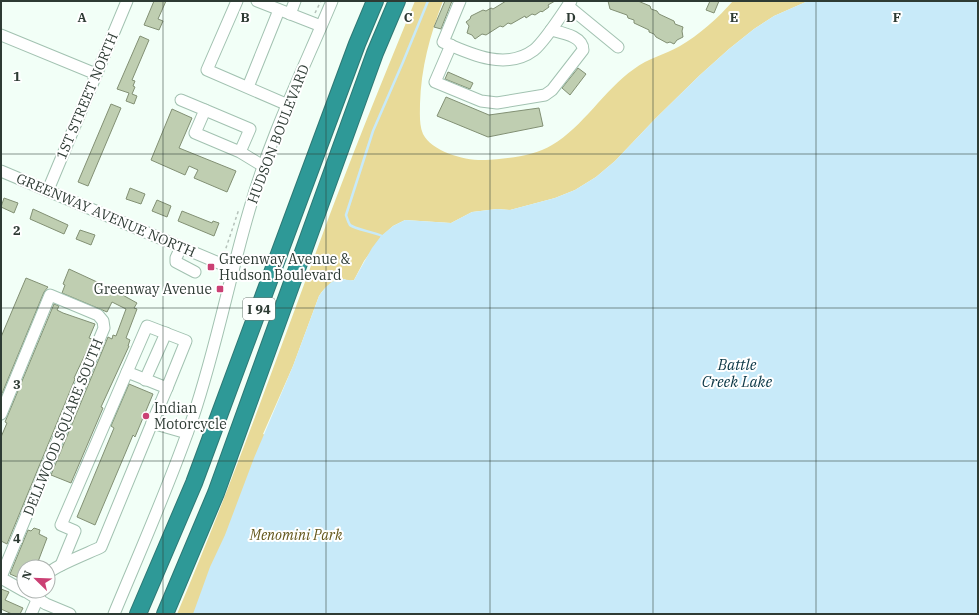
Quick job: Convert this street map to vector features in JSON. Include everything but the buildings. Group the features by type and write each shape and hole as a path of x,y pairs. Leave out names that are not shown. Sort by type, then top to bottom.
{"highway":[{"name":"I 94","path":"138,614 194,483 343,81 375,1"},
{"name":"I 94","path":"165,614 219,486 375,53 397,1"},
{"path":"341,149 408,1"}],"street":[{"name":"1ST STREET NORTH","path":"48,190 127,1"},
{"path":"237,1 207,70 288,105"},
{"path":"257,1 321,26"},
{"path":"290,14 296,1"},
{"name":"HUDSON BOULEVARD","path":"114,614 187,433 211,359 233,269 263,166 332,1"},
{"path":"460,1 443,42 487,59 498,60 515,58 526,55 535,49 551,30 570,3 618,47"},
{"path":"248,87 279,10"},
{"path":"451,45 435,82 481,101 497,103 545,95 552,90 583,50 583,45 579,40 551,30"},
{"path":"1,35 96,74"},
{"path":"182,100 250,129 240,152"},
{"path":"205,110 195,133 240,152 263,166"},
{"name":"GREENWAY AVENUE NORTH","path":"1,171 233,269"},
{"path":"181,247 176,258 176,262 195,272"},
{"name":"DELLWOOD SQUARE SOUTH","path":"1,414 50,295 98,315 103,321 104,328 1,578"},
{"path":"56,568 101,547 186,342 147,326 61,525 75,531 61,565"},
{"path":"146,380 166,333"},
{"path":"127,372 166,388"},
{"path":"152,423 187,433"},
{"path":"1,578 16,586"},
{"path":"31,614 37,599"},
{"path":"42,599 46,604 70,614"}],"green space":[{"name":"Menomini Park","path":"415,1 443,1 430,39 422,78 420,115 423,134 434,146 450,154 469,159 485,160 511,158 529,154 552,145 584,119 613,87 639,65 687,42 715,20 733,1 808,1 774,16 754,29 729,49 656,118 615,161 596,177 575,190 555,198 510,210 497,209 472,212 451,223 405,220 393,226 382,236 364,261 354,280 349,281 344,279 333,283 324,289 319,296 293,366 263,434 687,614 177,614 233,476 330,213"}],"water":[{"name":"Battle Creek Lake","path":"808,1 978,1 978,614 193,614 210,567 225,535 254,458 293,366 319,296 328,285 337,279 354,280 372,248 381,236 393,226 405,220 451,223 472,212 497,209 510,210 555,198 575,190 596,177 615,161 656,118 729,49 754,29 774,16"}],"waterway":[{"path":"382,236 350,225 346,215 373,131 428,1"}],"place":[{"name":"Greenway Avenue & Hudson Boulevard","path":"211,267"},
{"name":"Greenway Avenue","path":"220,289"},
{"name":"Indian Motorcycle","path":"146,416"}]}
